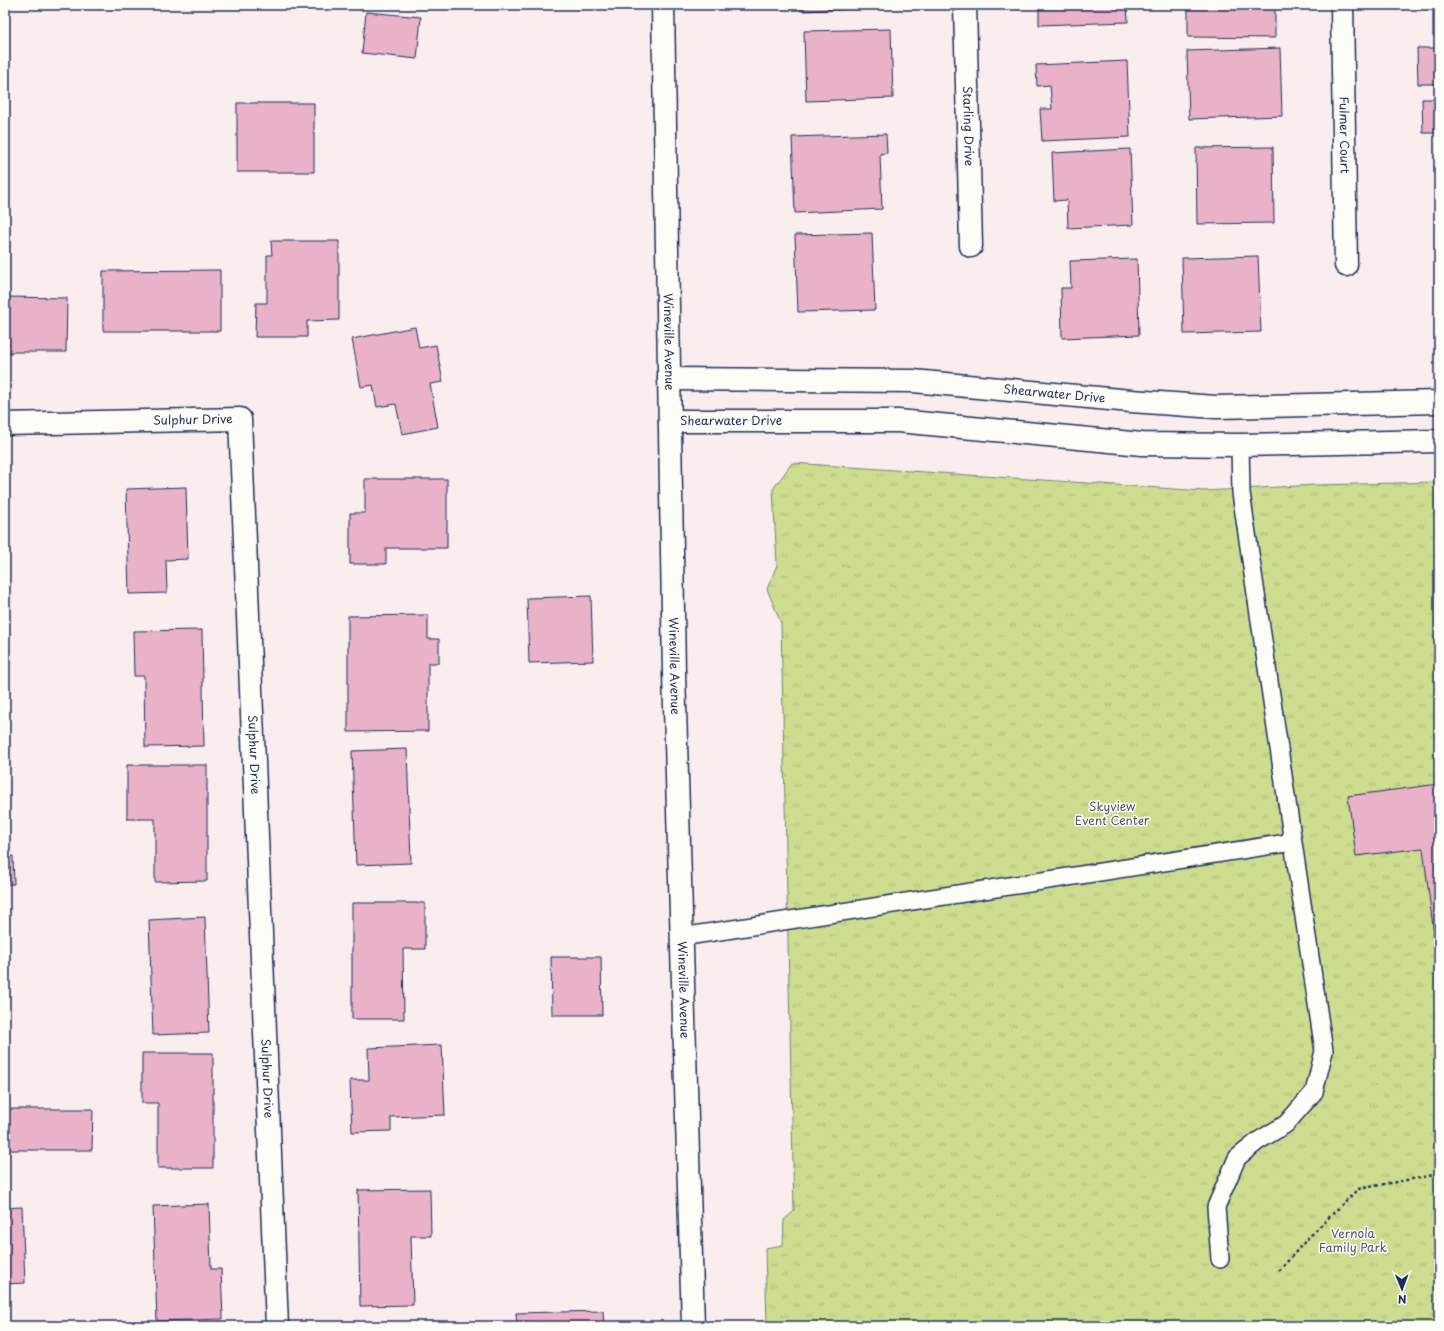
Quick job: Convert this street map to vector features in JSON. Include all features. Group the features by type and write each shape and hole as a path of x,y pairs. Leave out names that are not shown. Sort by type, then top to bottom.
{"street":[{"name":"Wineville Avenue","path":"663,5 669,379 681,937 693,1326"},
{"name":"Starling Drive","path":"965,5 971,246"},
{"name":"Fulmer Court","path":"1342,5 1346,265"},
{"name":"Shearwater Drive","path":"669,379 913,381 1131,401 1216,407 1439,402"},
{"name":"Sulphur Drive","path":"5,424 240,418 278,1326"},
{"name":"Shearwater Drive","path":"670,422 898,421 1142,444 1240,445 1439,442"}],"lane":[{"path":"1220,1259 1216,1207 1237,1158 1258,1141 1286,1124 1314,1092 1324,1051 1241,494 1240,445"},
{"path":"681,937 1293,842"}],"path":[{"path":"1279,1272 1308,1238 1358,1189 1439,1174"}],"green space":[{"name":"Skyview Event Center","path":"792,463 1204,491 1316,485 1439,482 1439,1326 767,1326 765,1248 783,1245 784,1220 794,1211 781,623 767,589 777,565 773,489"}],"building":[{"path":"800,5 887,5 887,8 801,11"},
{"path":"1039,5 1127,5 1128,22 1039,25"},
{"path":"1188,5 1275,5 1275,38 1188,37"},
{"path":"1418,5 1439,5 1439,36 1433,36 1433,9 1418,9"},
{"path":"366,12 421,17 417,59 362,53"},
{"path":"891,29 893,98 806,101 804,31"},
{"path":"1280,48 1282,116 1189,119 1187,51"},
{"path":"1417,48 1439,48 1439,84 1418,84"},
{"path":"1127,61 1130,137 1042,141 1040,109 1052,109 1050,85 1037,86 1036,65"},
{"path":"1422,99 1439,99 1439,133 1423,133"},
{"path":"237,103 314,103 314,172 237,172"},
{"path":"886,134 887,153 880,154 882,209 795,213 792,137"},
{"path":"1437,144 1439,144 1439,205"},
{"path":"1273,147 1274,223 1197,224 1196,148"},
{"path":"1130,149 1133,225 1068,228 1067,200 1054,201 1052,153"},
{"path":"872,233 875,310 798,312 795,235"},
{"path":"271,241 339,241 339,320 307,321 307,337 255,337 256,303 267,303 267,255 272,255"},
{"path":"1258,256 1261,332 1184,334 1182,258"},
{"path":"1137,259 1139,335 1062,338 1061,288 1071,288 1070,261"},
{"path":"220,270 220,331 103,331 103,271"},
{"path":"5,297 67,298 66,352 5,352"},
{"path":"415,327 419,348 436,345 443,382 430,384 438,427 402,434 396,404 377,407 373,385 361,387 352,339"},
{"path":"365,479 447,479 447,548 386,548 386,564 350,564 350,513 365,513"},
{"path":"186,487 188,559 166,560 167,593 129,594 126,489"},
{"path":"591,596 593,661 529,663 527,598"},
{"path":"428,615 428,639 439,639 439,663 428,663 428,731 348,732 348,616"},
{"path":"202,630 204,746 145,747 144,676 134,676 133,631"},
{"path":"407,749 411,863 356,865 352,751"},
{"path":"127,765 207,765 207,881 155,882 155,819 127,819"},
{"path":"1439,784 1439,974 1423,848 1356,856 1348,796"},
{"path":"13,856 14,884 5,884 5,857"},
{"path":"352,903 425,903 425,949 403,949 404,1019 352,1019"},
{"path":"205,917 209,1033 153,1035 149,920"},
{"path":"551,957 601,957 602,1015 552,1015"},
{"path":"442,1045 445,1115 391,1117 391,1131 352,1132 350,1080 369,1080 368,1048"},
{"path":"142,1053 213,1053 213,1168 158,1168 158,1103 142,1103"},
{"path":"6,1109 93,1109 92,1150 6,1150"},
{"path":"430,1189 431,1236 411,1236 413,1305 360,1306 358,1190"},
{"path":"209,1204 211,1269 221,1269 223,1319 157,1321 153,1206"},
{"path":"22,1207 25,1283 5,1284 5,1208"},
{"path":"603,1311 604,1326 517,1326 516,1313"},
{"path":"358,1324 422,1324 422,1326 358,1326"}],"park label":[{"name":"Vernola Family Park","path":"1353,1241"}]}
